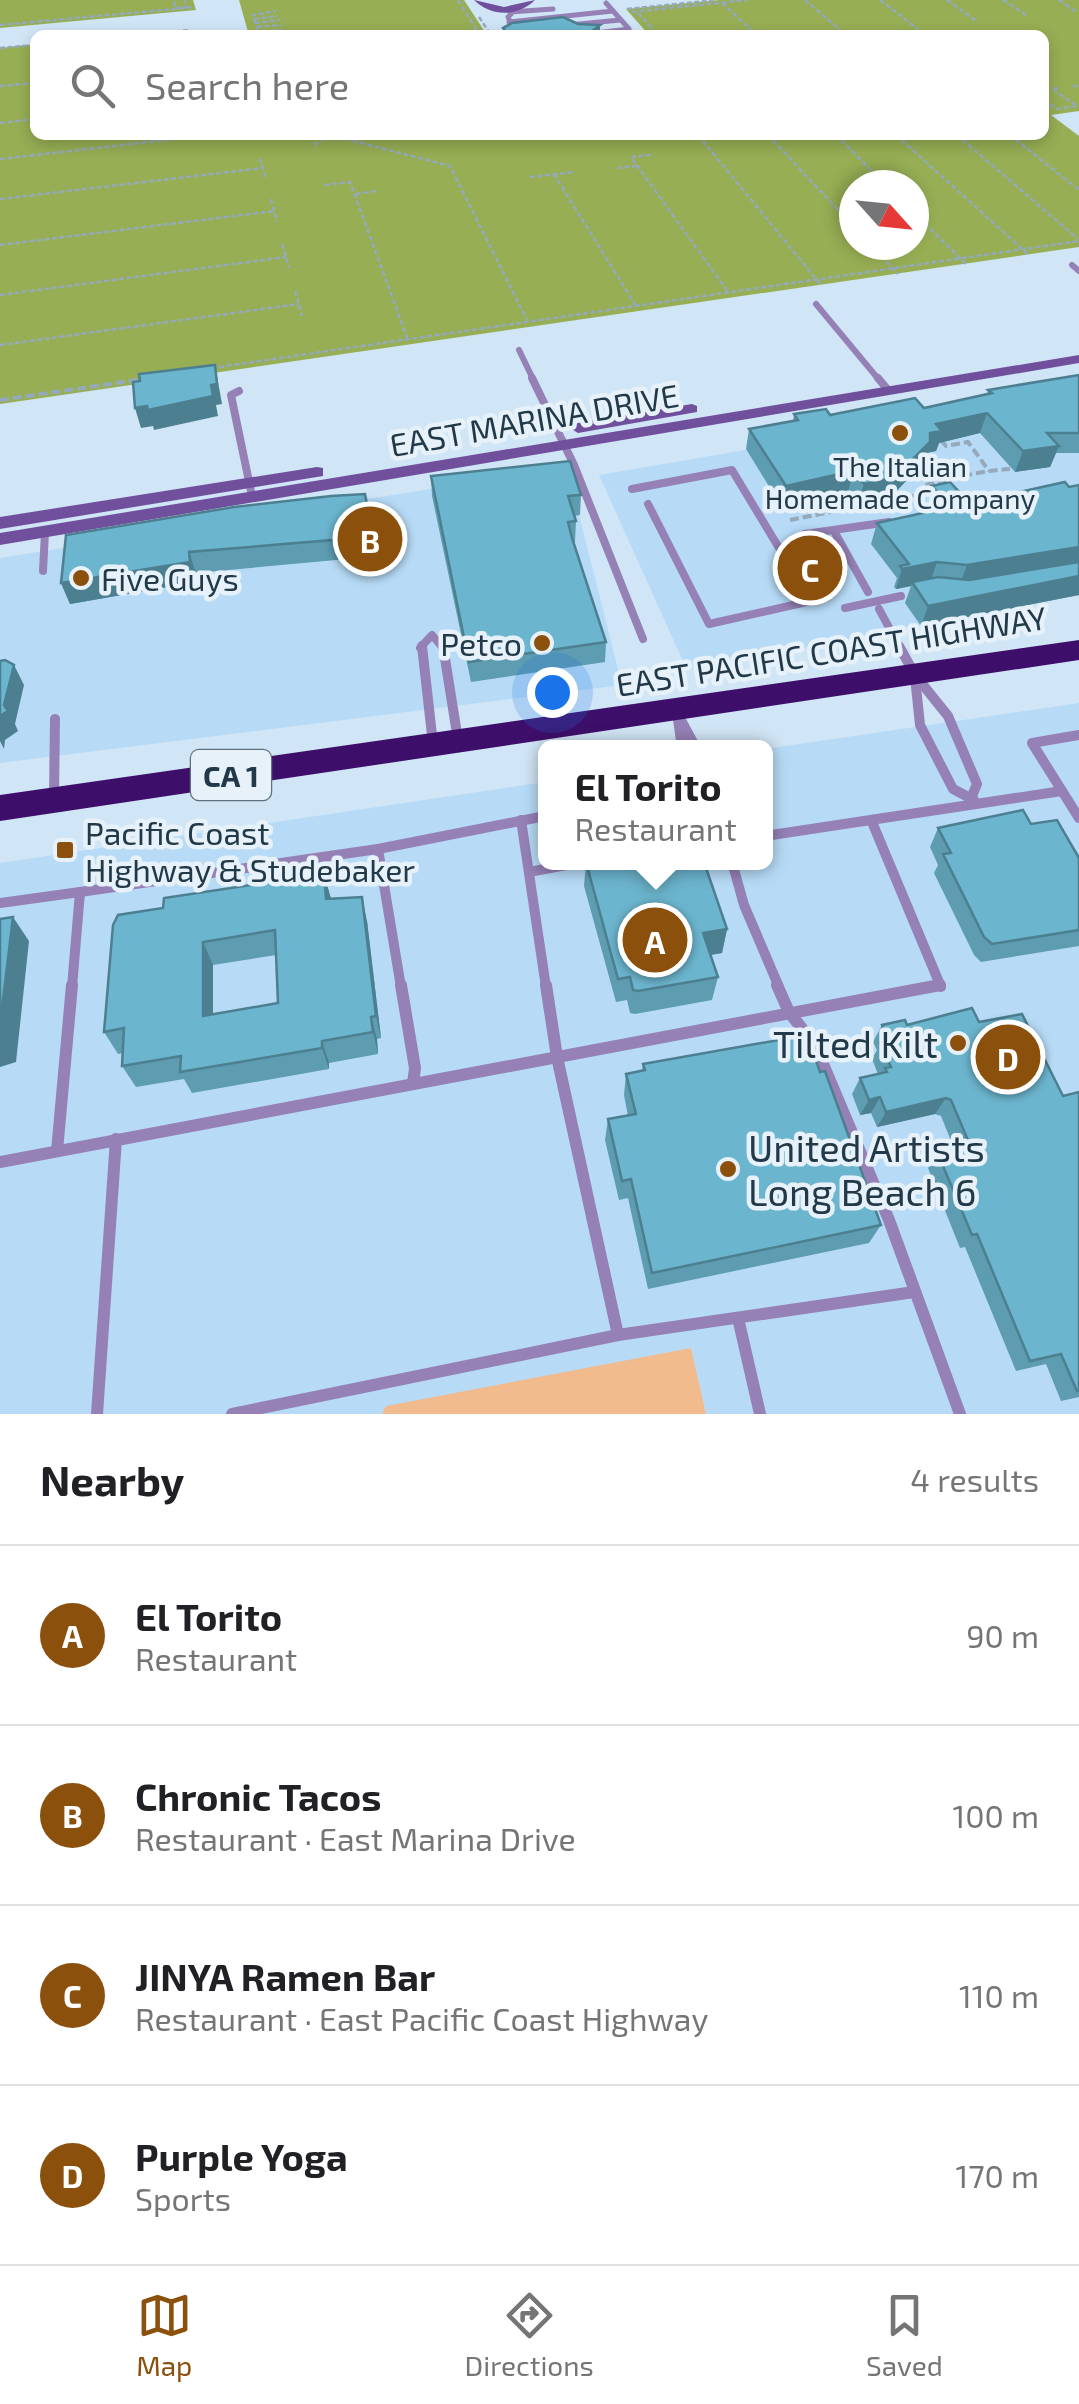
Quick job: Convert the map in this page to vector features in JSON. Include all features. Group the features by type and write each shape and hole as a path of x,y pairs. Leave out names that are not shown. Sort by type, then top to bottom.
{"highway":[{"name":"EAST PACIFIC COAST HIGHWAY","path":"0,808 1079,650"}],"main road":[{"path":"479,0 487,7 509,12 530,0"},
{"name":"EAST MARINA DRIVE","path":"883,385 1079,346"},
{"name":"EAST MARINA DRIVE","path":"0,523 251,489 883,385 1079,359"},
{"name":"EAST MARINA DRIVE","path":"0,540 251,489"}],"lane":[{"path":"606,4 630,30"},
{"path":"509,12 553,9"},
{"path":"509,22 612,11"},
{"path":"509,12 522,20 525,30"},
{"path":"509,12 513,30"},
{"path":"556,27 620,20"},
{"path":"1072,266 1079,271"},
{"path":"816,304 883,385"},
{"path":"519,350 562,438 643,640"},
{"path":"238,391 232,395 251,489"},
{"path":"632,489 732,470 812,601 709,624 648,504"},
{"path":"804,534 902,520"},
{"path":"834,530 868,592"},
{"path":"43,571 45,532"},
{"path":"846,608 916,593"},
{"path":"879,609 915,675 948,716 977,784 974,800"},
{"path":"432,636 443,646 446,745 420,648 432,636"},
{"path":"915,675 920,725 953,789 974,800"},
{"path":"676,712 681,740"},
{"path":"676,712 692,740"},
{"path":"54,800 56,718"},
{"path":"1079,735 1032,743 1079,818"},
{"path":"773,835 872,822 974,800 1062,791"},
{"path":"0,903 378,849 538,817"},
{"path":"520,820 557,1057 618,1335"},
{"path":"0,1162 789,1012 941,987 872,822"},
{"path":"378,849 415,1068 412,1084"},
{"path":"529,872 540,870"},
{"path":"734,870 744,905 789,1012 815,1045 889,1220 960,1414"},
{"path":"57,1151 80,892"},
{"path":"96,1414 116,1140"},
{"path":"232,1414 618,1335 914,1292"},
{"path":"738,1318 760,1414"}],"path":[{"path":"174,0 175,8 186,7 185,0"},
{"path":"458,0 477,30"},
{"path":"632,22 621,10 716,0"},
{"path":"623,12 747,0"},
{"path":"805,0 840,30"},
{"path":"880,0 918,29"},
{"path":"947,0 978,22"},
{"path":"1004,0 1028,16"},
{"path":"1059,0 1077,12"},
{"path":"722,2 752,30"},
{"path":"269,4 278,18"},
{"path":"260,5 262,12 278,18"},
{"path":"0,25 195,7"},
{"path":"653,30 638,14 668,8"},
{"path":"243,14 278,18"},
{"path":"254,30 253,14 278,18"},
{"path":"256,25 278,18"},
{"path":"256,25 278,18"},
{"path":"0,48 30,45"},
{"path":"0,86 30,83"},
{"path":"1073,86 1079,86"},
{"path":"1059,88 1052,89 1077,108"},
{"path":"1049,103 1057,109 1077,108"},
{"path":"0,123 30,120"},
{"path":"0,159 166,140"},
{"path":"314,145 322,140"},
{"path":"349,140 450,166 532,330"},
{"path":"702,140 821,285"},
{"path":"773,140 839,211"},
{"path":"841,140 871,170"},
{"path":"902,140 1029,255"},
{"path":"962,140 1079,241"},
{"path":"1016,140 1079,190"},
{"path":"651,155 632,157 729,293"},
{"path":"260,158 266,179"},
{"path":"617,168 638,166"},
{"path":"0,200 263,168"},
{"path":"530,177 575,172"},
{"path":"554,174 641,314"},
{"path":"325,185 350,182 411,348"},
{"path":"354,194 376,192"},
{"path":"271,199 277,222"},
{"path":"0,244 274,211"},
{"path":"929,228 966,264"},
{"path":"214,368 1079,241"},
{"path":"282,244 289,268"},
{"path":"0,295 286,257"},
{"path":"885,260 898,274"},
{"path":"295,291 302,316"},
{"path":"633,301 636,307"},
{"path":"0,345 298,304"},
{"path":"524,315 528,322"},
{"path":"406,334 408,340"},
{"path":"0,400 155,377"},
{"path":"935,434 946,446 968,442 990,472"},
{"path":"790,520 918,494 925,486 957,478 961,473 1010,469"},
{"path":"812,500 821,514"},
{"path":"650,682 664,680"}],"shaded area":[{"path":"0,0 193,0 196,10 0,28"},
{"path":"239,0 464,0 484,30 247,30"},
{"path":"720,0 1079,0 1079,111 1051,115 1079,136 1079,247 0,404 0,48 30,45 30,140 1049,140 1049,30 645,30 626,9"},
{"path":"1079,393 1079,595 687,670 599,475"},
{"path":"567,467 622,685 0,763 0,558"},
{"path":"1079,703 1079,1414 706,1414 691,1348 382,1414 0,1414 0,863 538,783 538,870 773,870 773,748"},
{"path":"691,1348 706,1414 382,1414 386,1406"}],"building":[{"path":"563,17 578,24 600,25 594,30 504,30 512,23"},
{"path":"215,365 217,384 211,385 213,396 148,410 147,406 135,408 133,382 140,381 139,374"},
{"path":"1079,375 1079,433 1047,433 1059,446 1023,451 987,413 936,424 942,431 930,433 930,442 894,478 864,484 853,471 786,486 749,429 798,420 794,414 826,409 830,415 915,398 924,408 992,393 988,390"},
{"path":"570,461 581,495 568,496 576,521 568,522 606,642 469,662 431,476"},
{"path":"950,482 962,495 943,498 932,486"},
{"path":"1065,482 1069,487 1079,485 1079,547 967,565 937,562 902,569 900,566 909,564 877,523 964,504 959,498 979,495 983,500"},
{"path":"365,494 376,530 343,534 344,539 189,552 190,562 61,583 66,535 234,507"},
{"path":"1079,562 1079,576 928,606 912,582 938,577 969,580"},
{"path":"0,661 14,665 4,705 8,711 0,716"},
{"path":"1023,810 1031,824 1057,820 1079,858 1079,930 992,944 984,937 943,854 951,853 938,828"},
{"path":"588,870 707,870 727,929 703,933 718,977 638,991 633,990 630,977 618,979"},
{"path":"324,874 326,899 362,897 376,1016 371,1017 373,1032 322,1041 322,1048 180,1072 181,1056 122,1066 124,1028 104,1032 113,925 118,915 163,908 164,898","holes":["275,930 278,1003 203,1016 203,942"]},
{"path":"13,917 0,1025 0,919"},
{"path":"972,1008 979,1022 1022,1014 1063,1096 1079,1092 1077,1391 1061,1354 1030,1361 977,1234 972,1235 938,1154 945,1150 942,1144 967,1138 951,1100 886,1112 880,1097 869,1100 860,1078 887,1072 885,1068 891,1067 880,1043 888,1041 882,1025 905,1020 907,1025"},
{"name":"United Artists Long Beach 6","path":"807,1035 820,1072 825,1071 881,1225 652,1273 631,1179 622,1181 608,1119 636,1114 626,1074 645,1070 643,1064"}],"place":[{"name":"The Italian Homemade Company","path":"900,433"},
{"name":"Chronic Tacos","path":"370,539"},
{"name":"JINYA Ramen Bar","path":"810,568"},
{"name":"Five Guys","path":"81,578"},
{"name":"Petco","path":"542,643"},
{"name":"Pacific Coast Highway & Studebaker","path":"65,850"},
{"name":"El Torito","path":"655,940"},
{"name":"Tilted Kilt","path":"958,1043"},
{"name":"Purple Yoga","path":"1008,1057"},
{"name":"United Artists Long Beach 6","path":"728,1169"}]}
